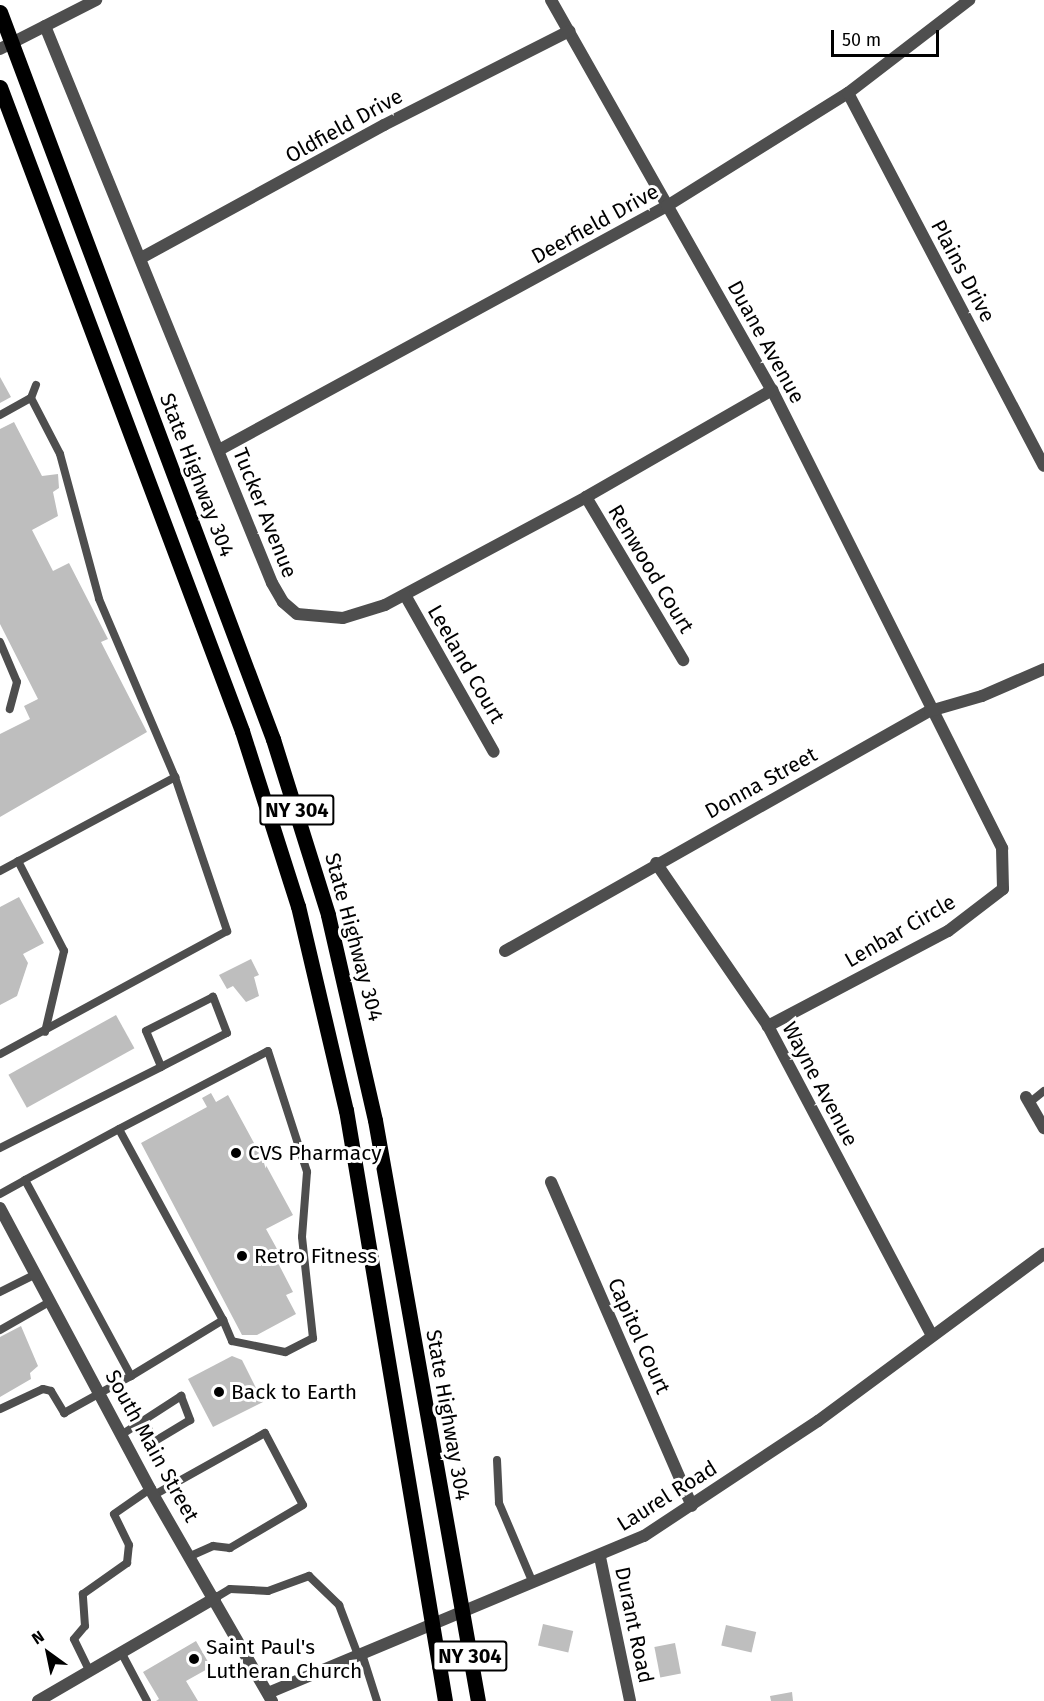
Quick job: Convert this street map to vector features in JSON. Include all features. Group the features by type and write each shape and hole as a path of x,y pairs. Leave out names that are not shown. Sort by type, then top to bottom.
{"main road":[{"name":"State Highway 304","path":"0,12 6,46 270,731 318,881 373,1111 477,1701"},
{"name":"NY 304","path":"0,87 242,731 298,906 346,1110 445,1701"}],"street":[{"path":"6,46 96,0"},
{"name":"Duane Avenue","path":"551,0 772,390 930,711"},
{"name":"Deerfield Drive","path":"219,450 667,206 848,93 969,0"},
{"name":"Tucker Avenue","path":"45,26 272,583 290,609 306,617 343,618 405,595 586,497 772,390"},
{"name":"Oldfield Drive","path":"141,258 384,125 569,31"},
{"name":"Plains Drive","path":"848,93 1044,466"},
{"name":"Renwood Court","path":"586,497 683,660"},
{"name":"Leeland Court","path":"405,595 494,752"},
{"name":"Donna Street","path":"505,951 656,863 930,711 982,696 1044,669"},
{"name":"Lenbar Circle","path":"768,1026 948,931 1003,889 1002,848 930,711"},
{"name":"Wayne Avenue","path":"656,863 768,1026 931,1334"},
{"path":"1028,1100 1044,1128"},
{"name":"Capitol Court","path":"551,1182 692,1506"},
{"name":"South Main Street","path":"0,1208 101,1392 152,1492 191,1556 270,1697"},
{"name":"Laurel Road","path":"270,1697 360,1654 600,1557 692,1506 818,1421 931,1334 1044,1254"},
{"name":"Durant Road","path":"600,1557 630,1701"},
{"path":"38,1701 215,1598"}],"lane":[{"path":"0,415 31,398 36,385"},
{"path":"0,1054 45,1032 227,931 175,777 99,599 60,454 31,398"},
{"path":"0,642 17,682 10,709"},
{"path":"0,871 175,777"},
{"path":"18,861 62,944 61,971 45,1032"},
{"path":"0,1148 227,1034 213,997 146,1031 161,1067"},
{"path":"0,1194 119,1129 268,1051 307,1172 302,1237 313,1338 285,1352 231,1341 224,1320 119,1129"},
{"path":"1028,1100 1044,1092"},
{"path":"25,1180 131,1376"},
{"path":"0,1292 36,1274"},
{"path":"0,1330 51,1301"},
{"path":"0,1409 43,1389 51,1391 64,1413 224,1320"},
{"path":"121,1435 145,1422 181,1396 190,1420 155,1441 145,1422"},
{"path":"89,1670 74,1639 85,1626 83,1594 127,1563 129,1545 114,1514 265,1433 303,1504 230,1548 213,1546 191,1556"},
{"path":"497,1460 499,1503 533,1583"},
{"path":"215,1598 230,1589 268,1591 302,1576 317,1579 339,1605 360,1654 375,1700"},
{"path":"121,1652 147,1701"}],"building":[{"path":"0,377 11,397 0,403"},
{"path":"14,422 42,476 58,474 59,488 53,492 58,516 32,530 53,571 69,563 108,639 101,642 147,732 0,817 0,734 30,719 24,706 38,699 0,624 0,429"},
{"path":"19,897 44,943 23,954 28,963 17,996 0,1005 0,907"},
{"path":"251,959 259,975 254,977 259,996 246,1002 233,986 227,989 219,975"},
{"path":"116,1015 134,1048 27,1108 8,1075"},
{"path":"211,1093 216,1102 228,1095 293,1215 266,1229 282,1258 277,1261 293,1292 286,1295 296,1314 257,1335 242,1335 141,1143 207,1107 202,1098"},
{"path":"21,1326 38,1366 30,1373 31,1379 0,1397 0,1337"},
{"path":"232,1356 242,1360 263,1402 213,1427 188,1379"},
{"path":"543,1624 573,1631 568,1652 538,1645"},
{"path":"726,1625 756,1632 751,1652 721,1645"},
{"path":"196,1641 211,1667 186,1681 198,1701 156,1701 159,1699 143,1672"},
{"path":"675,1643 681,1673 660,1677 654,1647"},
{"path":"792,1692 793,1701 771,1701 770,1696"}],"place":[{"name":"CVS Pharmacy","path":"236,1153"},
{"name":"Retro Fitness","path":"242,1256"},
{"name":"Back to Earth","path":"219,1392"},
{"name":"Saint Paul's Lutheran Church","path":"194,1659"}]}
